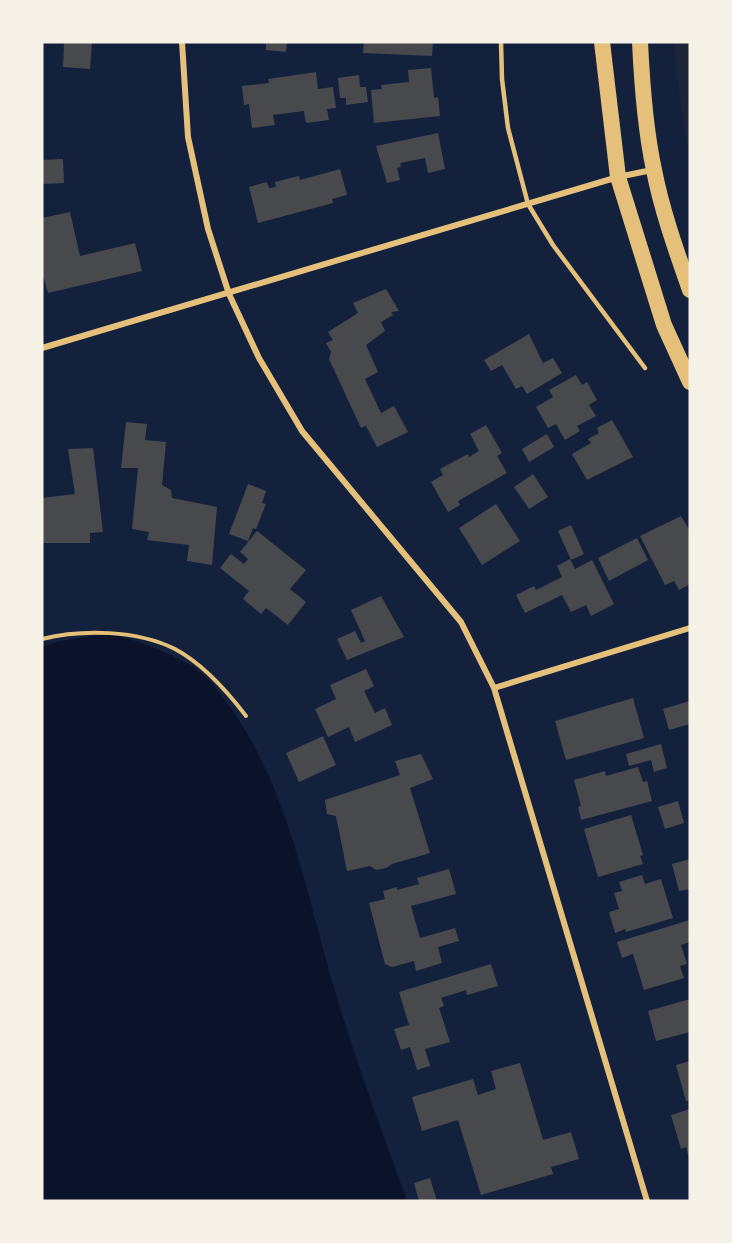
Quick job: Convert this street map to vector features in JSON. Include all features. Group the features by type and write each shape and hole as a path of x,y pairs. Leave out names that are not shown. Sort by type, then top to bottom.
{"highway":[{"path":"602,42 618,177 664,325 690,382"},
{"path":"640,42 642,92 654,170 669,231 690,290"}],"street":[{"path":"182,42 188,136 208,229 228,294 260,358 302,431 461,622 494,688 646,1201"},
{"path":"42,348 618,177 654,170"},
{"path":"494,688 690,628"}],"lane":[{"path":"501,42 502,79 508,128 528,204 552,245 645,368"}],"path":[{"path":"42,639 99,633 132,637 174,649 219,684 246,716"}],"shaded area":[{"path":"675,42 690,42 690,164 674,56"},
{"path":"110,633 162,651 200,672 234,713 256,749 274,787 288,827 343,1018 407,1201 42,1201 42,647 60,641"}],"building":[{"path":"64,42 92,42 90,69 63,67"},
{"path":"262,42 287,42 286,52 266,50 266,44"},
{"path":"364,42 433,42 432,56 363,53"},
{"path":"431,68 434,98 438,97 440,116 374,123 371,90 382,89 381,85 409,82 408,70"},
{"path":"316,72 318,89 333,87 336,108 327,109 329,120 306,123 304,111 273,115 275,125 252,128 249,104 244,105 242,86 269,83 268,79"},
{"path":"359,75 360,87 366,87 368,102 346,105 346,98 340,98 338,78"},
{"path":"438,133 445,169 428,173 425,158 400,163 401,167 397,168 400,180 387,183 376,146"},
{"path":"63,159 64,183 42,184 42,160"},
{"path":"340,169 347,195 332,199 333,203 258,223 249,187 267,182 269,188 276,187 275,182 299,176 300,180"},
{"path":"70,212 80,256 135,243 142,271 48,293 42,272 42,218"},
{"path":"386,289 399,311 391,312 393,315 381,322 385,331 366,345 378,372 365,379 381,413 394,406 408,432 377,447 366,426 361,428 329,359 331,352 326,343 333,340 328,332 358,313 353,303"},
{"path":"529,334 543,363 553,358 562,373 527,394 522,386 516,389 502,365 491,371 484,360"},
{"path":"576,375 582,385 587,382 597,400 589,405 596,416 577,426 580,431 565,440 556,424 548,428 536,407 553,397 549,390"},
{"path":"612,420 633,457 587,480 572,454 591,443 588,439 599,433 597,428"},
{"path":"126,422 147,424 145,440 166,442 162,485 171,490 172,498 217,507 212,565 187,561 189,545 147,540 149,532 132,529 138,468 121,468"},
{"path":"486,425 502,453 497,456 507,473 458,501 460,505 448,512 431,482 443,475 440,469 468,454 469,457 479,451 470,434"},
{"path":"547,434 554,447 529,462 522,449"},
{"path":"93,448 103,532 90,533 90,543 42,543 42,498 75,494 68,449"},
{"path":"533,474 548,497 529,509 514,487"},
{"path":"248,484 266,491 262,503 266,504 256,529 253,528 248,541 229,534"},
{"path":"496,504 520,541 482,565 459,528"},
{"path":"681,516 690,531 690,584 679,590 674,581 665,585 640,536"},
{"path":"571,525 584,554 571,560 558,531"},
{"path":"257,531 306,570 290,589 306,602 288,625 266,608 261,614 243,599 249,591 220,568 231,554 244,564 248,559 240,552"},
{"path":"637,538 648,560 609,581 598,558"},
{"path":"570,559 575,569 592,560 614,604 591,616 586,605 571,612 562,595 525,613 516,595 534,586 536,590 562,577 557,566"},
{"path":"381,596 404,637 347,660 337,639 355,631 361,643 365,641 351,610"},
{"path":"366,669 374,686 364,691 375,713 385,708 392,725 355,742 349,727 328,737 315,709 336,699 330,685"},
{"path":"633,698 644,738 566,760 555,721"},
{"path":"690,701 690,724 669,730 663,709"},
{"path":"323,736 336,765 299,782 286,753"},
{"path":"661,744 667,768 654,772 651,760 629,766 626,754"},
{"path":"421,754 433,779 410,788 430,853 392,864 386,868 376,870 370,866 347,871 336,816 327,814 325,800 400,775 395,761"},
{"path":"638,767 643,782 647,781 652,801 581,820 578,807 581,806 574,780 605,771 606,776"},
{"path":"678,801 684,823 665,829 658,807"},
{"path":"631,815 643,855 640,856 643,864 598,877 584,829"},
{"path":"690,859 690,889 679,891 672,864"},
{"path":"449,869 456,894 411,906 420,938 455,928 459,941 438,947 442,963 416,971 414,961 392,967 385,964 369,903 385,899 383,891 419,884 417,878"},
{"path":"642,875 645,884 661,879 673,918 615,933 609,912 619,909 614,893 622,891 619,882"},
{"path":"690,920 690,942 681,945 687,964 680,966 684,978 644,990 633,954 622,958 617,942"},
{"path":"491,964 498,986 467,995 466,990 441,998 444,1006 439,1008 450,1042 425,1049 430,1066 417,1070 410,1047 401,1050 394,1029 409,1025 399,992"},
{"path":"690,999 690,1032 656,1041 648,1011"},
{"path":"690,1061 690,1100 686,1101 676,1065"},
{"path":"520,1063 543,1140 571,1132 579,1159 551,1167 553,1174 481,1195 458,1120 422,1131 412,1097 473,1079 478,1095 496,1089 491,1071"},
{"path":"690,1109 689,1158 686,1147 681,1149 671,1115"},
{"path":"430,1178 437,1201 419,1201 414,1183"}]}
